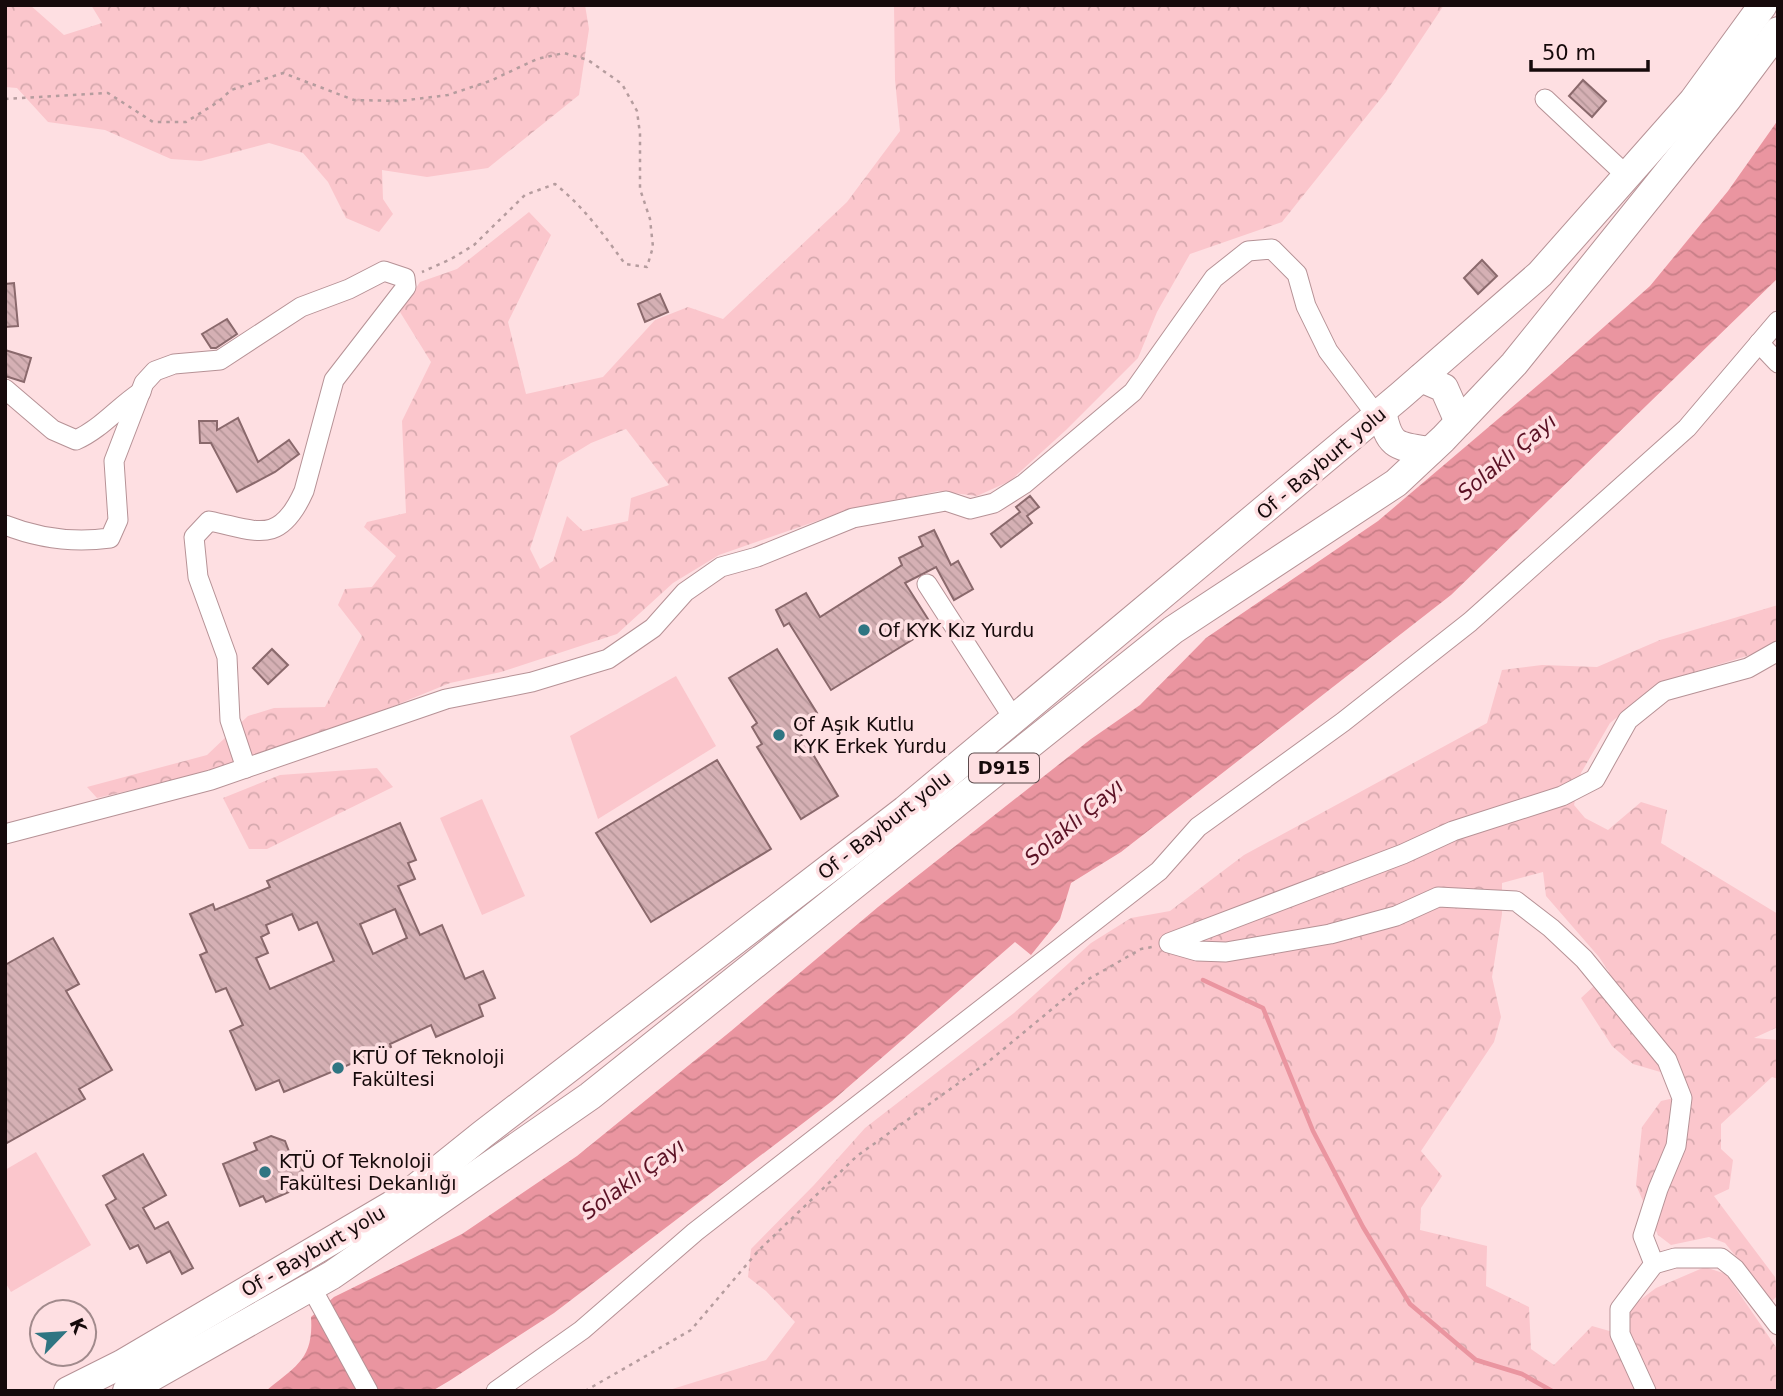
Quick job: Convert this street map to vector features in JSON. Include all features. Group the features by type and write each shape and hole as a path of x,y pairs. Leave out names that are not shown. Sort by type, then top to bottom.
{"highway":[{"name":"Of - Bayburt yolu","path":"68,1391 122,1364 402,1199 494,1125 905,810 1380,413 1540,274 1693,101 1763,5"},
{"name":"Of - Bayburt yolu","path":"127,1391 314,1293 332,1275 590,1096 1173,630 1396,483 1459,422 1522,353 1728,98 1778,31"},
{"path":"1421,378 1444,388 1459,422"},
{"path":"1380,413 1387,434 1402,447 1430,451"}],"street":[{"path":"1545,99 1627,176"},
{"path":"5,834 211,780 446,699 532,682 608,659 653,628 685,592 721,568 757,557 853,519 946,501 970,509 994,503 1024,484 1133,392 1214,278 1248,251 1272,249 1297,274 1306,306 1328,351 1380,413"},
{"path":"5,525 30,535 59,540 84,542 110,538 118,520 114,461 144,383 155,371 174,364 220,360 301,307 349,289 384,271 405,278 406,287 334,380 304,491 297,507 282,523 266,532 248,531 209,521 194,537 198,577 227,657 230,720 246,768"},
{"path":"496,1391 582,1330 695,1232 1141,887 1160,871 1198,827 1343,722 1471,622 1687,428 1778,321"},
{"path":"1759,343 1778,363"},
{"path":"5,389 53,430 76,440 94,432 123,404 141,392"},
{"path":"928,584 1014,719"},
{"path":"1168,943 1403,854 1453,831 1562,796 1595,779 1628,720 1664,691 1748,668 1778,651"},
{"path":"1168,943 1197,951 1226,952 1330,934 1396,916 1438,897 1516,901 1551,928 1584,959 1667,1060 1682,1098 1676,1146 1643,1236 1654,1264"},
{"path":"1646,1391 1620,1335 1620,1309 1654,1264 1675,1258 1721,1258 1735,1269 1778,1325"},
{"path":"314,1293 368,1391"}],"path":[{"path":"5,99 108,93 152,122 186,122 218,102 231,90 283,73 354,100 400,101 448,95 490,81 537,59 564,54 588,60 622,84 637,111 640,134 640,190 649,219 653,247 647,267 625,264 587,215 555,184 525,195 474,245 451,259 405,278"},
{"path":"585,1391 691,1330 759,1250 857,1156 988,1062 1087,980 1141,949 1168,943"}],"green space":[{"path":"5,5 30,5 64,35 102,23 91,5 585,5 589,29 579,95 488,168 427,177 382,170 383,199 393,214 379,232 346,218 328,182 303,153 269,143 201,161 171,159 105,130 48,122 17,88 5,87"},
{"path":"894,5 1444,5 1386,92 1282,222 1190,254 1157,312 1138,358 1010,481 977,496 938,491 837,514 719,555 673,583 617,634 501,672 450,683 379,712 216,770 97,798 87,787 207,755 248,716 274,708 325,707 362,636 338,605 345,589 372,587 396,556 364,527 367,522 406,513 402,421 431,362 400,312 420,282 457,269 529,212 551,235 508,322 526,394 603,377 655,320 688,307 723,319 847,202 900,131 895,80","holes":["626,429 669,485 631,498 628,521 583,531 567,516 553,561 540,569 530,549 558,463 591,443"]},
{"path":"1778,605 1778,647 1771,646 1661,682 1610,723 1581,773 1574,805 1585,818 1608,830 1641,802 1667,810 1661,843 1778,914 1778,1027 1754,1038 1778,1040 1778,1079 1772,1077 1721,1124 1721,1149 1733,1160 1729,1189 1714,1196 1775,1277 1778,1295 1772,1301 1725,1243 1709,1237 1671,1245 1658,1235 1636,1185 1642,1127 1661,1101 1687,1095 1681,1078 1633,1064 1612,1046 1581,998 1609,972 1546,896 1543,872 1502,883 1502,914 1492,977 1501,1017 1494,1042 1421,1151 1442,1176 1421,1208 1420,1230 1487,1246 1486,1286 1529,1307 1531,1349 1554,1365 1592,1326 1620,1334 1628,1309 1656,1288 1705,1267 1726,1274 1778,1350 1778,1391 666,1391 766,1360 795,1322 766,1291 748,1277 751,1249 865,1128 1014,1013 1091,943 1131,918 1170,911 1244,855 1487,723 1502,670 1542,665 1597,667 1660,640"},
{"path":"676,676 716,746 598,819 570,736"},
{"path":"377,768 393,787 267,849 249,849 223,798 280,775"},
{"path":"482,799 525,896 482,915 440,818"},
{"path":"36,1152 91,1245 11,1292 5,1282 5,1170"}],"water":[{"name":"Solaklı Çayı","path":"1778,120 1778,278 1451,595 1121,852 1071,883 1060,919 1031,955 1015,942 832,1101 554,1313 432,1391 266,1391 294,1368 306,1353 311,1317 334,1297 462,1234 577,1156 878,907 1091,739 1140,705 1206,638 1378,521 1650,286 1728,191"}],"building":[{"path":"1583,80 1606,101 1592,117 1569,96"},
{"path":"1482,260 1497,276 1478,294 1464,278"},
{"path":"14,283 18,326 5,327 5,284"},
{"path":"660,294 668,312 645,322 638,304"},
{"path":"227,319 237,334 216,348 211,348 202,334"},
{"path":"5,350 31,358 24,382 5,376"},
{"path":"238,418 258,462 289,440 299,454 275,472 237,492 211,443 200,443 199,421 217,421 217,430"},
{"path":"1030,496 1039,507 1027,516 1032,523 1001,547 991,534 1020,512 1016,507"},
{"name":"Of KYK Kız Yurdu","path":"934,530 951,565 958,561 973,589 954,600 936,567 905,583 933,627 831,690 789,623 784,626 776,610 806,593 820,617 902,565 899,558 923,546 919,537"},
{"path":"272,649 288,665 268,684 253,668"},
{"name":"Of Aşık Kutlu KYK Erkek Yurdu","path":"777,649 817,713 796,726 838,796 801,819 757,747 762,744 752,727 757,723 729,678"},
{"path":"717,760 771,849 651,922 596,833"},
{"path":"400,823 416,860 408,863 415,879 398,886 420,935 442,925 465,979 483,971 495,998 479,1005 483,1016 436,1037 431,1025 390,1044 391,1047 284,1092 279,1080 256,1090 230,1031 243,1025 226,988 216,992 200,955 207,952 190,914 213,904 215,910 270,887 267,881","holes":["395,909 407,938 373,954 360,924","292,914 299,930 317,922 334,961 270,989 256,958 268,953 261,937 269,933 266,925"]},
{"path":"53,938 79,984 66,991 112,1070 79,1089 85,1099 5,1144 5,965"},
{"name":"KTÜ Of Teknoloji Fakültesi Dekanlığı","path":"271,1136 285,1141 290,1154 295,1152 306,1179 287,1187 289,1192 266,1202 263,1196 240,1206 223,1164 257,1150 254,1143"},
{"path":"143,1154 166,1195 143,1208 155,1229 168,1222 193,1268 182,1274 170,1251 147,1263 138,1245 130,1249 106,1205 116,1199 103,1176"}],"waterway":[{"path":"1203,980 1263,1008 1313,1131 1363,1227 1410,1304 1476,1360 1522,1374 1552,1391"}],"place":[{"name":"Of KYK Kız Yurdu","path":"864,630"},
{"name":"Of Aşık Kutlu KYK Erkek Yurdu","path":"779,735"},
{"name":"KTÜ Of Teknoloji Fakültesi","path":"338,1068"},
{"name":"KTÜ Of Teknoloji Fakültesi Dekanlığı","path":"265,1172"}]}
